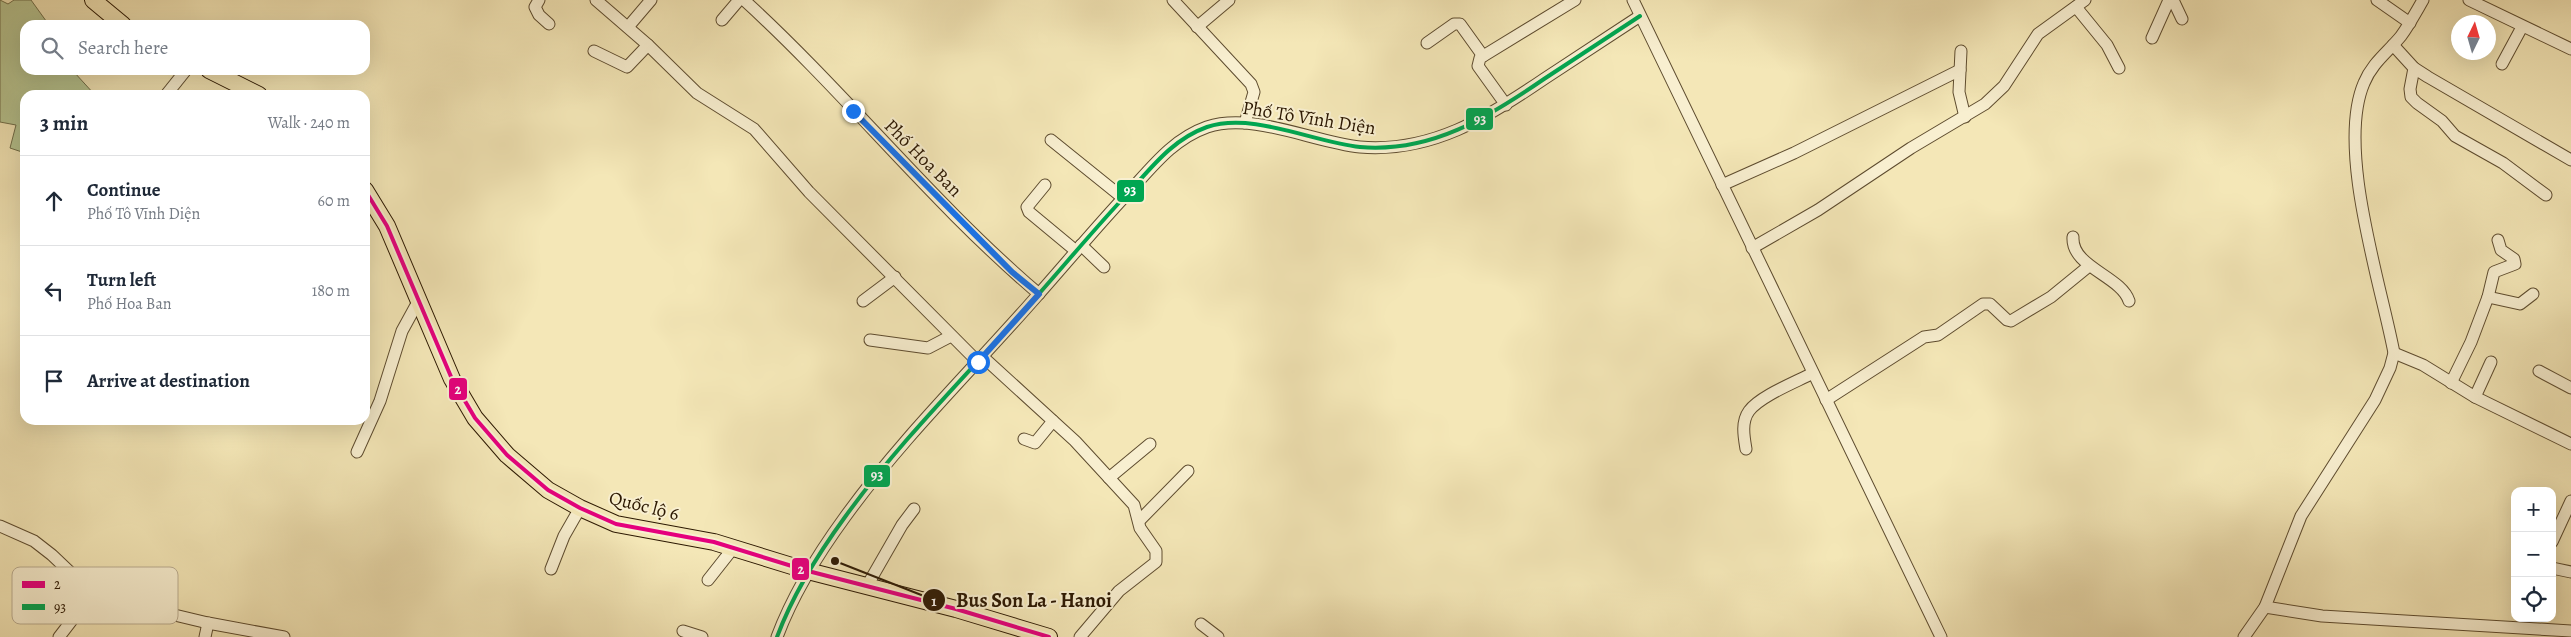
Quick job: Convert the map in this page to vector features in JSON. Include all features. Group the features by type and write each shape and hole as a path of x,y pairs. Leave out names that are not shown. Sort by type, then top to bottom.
{"highway":[{"path":"93,0 117,20"},
{"path":"219,75 249,90"},
{"name":"Quốc lộ 6","path":"370,198 387,226 452,379 475,418 507,455 548,490 580,508 616,524 734,547 808,571 956,609 1049,637"}],"street":[{"path":"539,0 535,7 536,11 549,24"},
{"path":"596,0 648,45 696,93 754,129 809,192 895,277 951,336 1075,441 1134,505 1142,532 1156,550 1156,562 1119,591 1080,637"},
{"path":"628,27 651,0"},
{"path":"722,20 738,0"},
{"name":"Phố Hoa Ban","path":"744,0 803,57 884,144 1012,272 1039,294"},
{"path":"1173,0 1251,84 1254,92 1245,123"},
{"path":"1197,27 1229,0"},
{"path":"1506,105 1478,66 1478,60 1575,0"},
{"path":"1633,0 1826,400 1944,636"},
{"path":"2152,38 2169,0"},
{"path":"2173,0 2182,19"},
{"path":"2377,0 2410,23"},
{"path":"2244,637 2265,607 2301,516 2375,400 2390,368 2394,353 2365,224 2356,122 2363,85 2376,62 2393,45 2410,23 2422,0"},
{"path":"2469,0 2571,49"},
{"path":"1752,248 1818,210 1911,148 1965,117 1995,96 2038,34 2080,4 2119,68"},
{"name":"Phố Tô Vĩnh Diện","path":"777,637 808,571 846,516 888,462 1078,248 1171,147 1185,137 1209,126 1245,123 1335,144 1392,148 1442,138 1463,129 1506,105 1640,16"},
{"path":"1427,43 1454,24 1460,24 1483,56"},
{"path":"2502,64 2522,27"},
{"path":"594,51 627,67 648,45"},
{"path":"2393,45 2414,68 2571,160"},
{"path":"1961,51 1959,92 1965,117"},
{"path":"2414,68 2410,89 2412,97 2417,103 2442,121 2455,136 2503,163 2546,195"},
{"path":"1722,185 1794,153 1960,70"},
{"path":"170,90 182,75"},
{"path":"1051,140 1123,198"},
{"path":"1045,185 1029,203 1027,207 1029,212 1104,267"},
{"path":"2073,237 2076,250 2089,266 2123,290 2129,300"},
{"path":"2451,383 2471,342 2488,297 2494,272 2516,262 2501,250 2498,240"},
{"path":"1826,400 1924,337 1938,335 1983,304 1990,304 2007,320 2011,321 2051,298 2089,266"},
{"path":"863,301 895,277"},
{"path":"2488,297 2520,304 2533,294"},
{"path":"370,423 380,401 402,331 419,300"},
{"path":"870,340 928,348 951,336"},
{"path":"2394,353 2423,365 2475,397 2571,444"},
{"path":"2475,397 2491,362"},
{"path":"2538,371 2571,388"},
{"path":"1746,449 1744,427 1749,411 1756,404 1813,372"},
{"path":"1024,439 1035,443 1053,421"},
{"path":"357,452 369,425"},
{"path":"1109,478 1150,444"},
{"path":"1139,521 1188,471"},
{"path":"2556,534 2570,505"},
{"path":"551,569 564,536 580,508"},
{"path":"867,586 902,525 914,510"},
{"path":"0,526 34,541 65,567"},
{"path":"708,580 734,547"},
{"path":"2556,569 2571,572"},
{"path":"2265,607 2341,617 2536,623 2571,631"},
{"path":"178,616 256,635 284,637"},
{"path":"205,637 208,623"},
{"path":"59,637 69,624"},
{"path":"1201,624 1218,637"},
{"path":"683,631 702,637"}],"green space":[{"path":"0,0 8,4 14,0 31,0 45,20 20,20 20,75 77,75 90,90 20,90 20,151 10,148 16,125 0,122"}],"transit line":[{"name":"93","path":"777,637 798,590 825,545 890,459 1105,218 1173,146 1195,132 1225,123 1263,125 1360,147 1386,147 1411,144 1434,138 1457,130 1501,107 1640,16"},
{"name":"2","path":"370,198 387,226 452,379 475,418 507,455 548,490 580,508 616,524 714,542 808,571 956,609 1049,637"}],"place":[{"name":"Bus Son La - Hanoi","path":"835,561"}],"route":[{"path":"853,111 1012,272 1039,294 978,362"}]}
